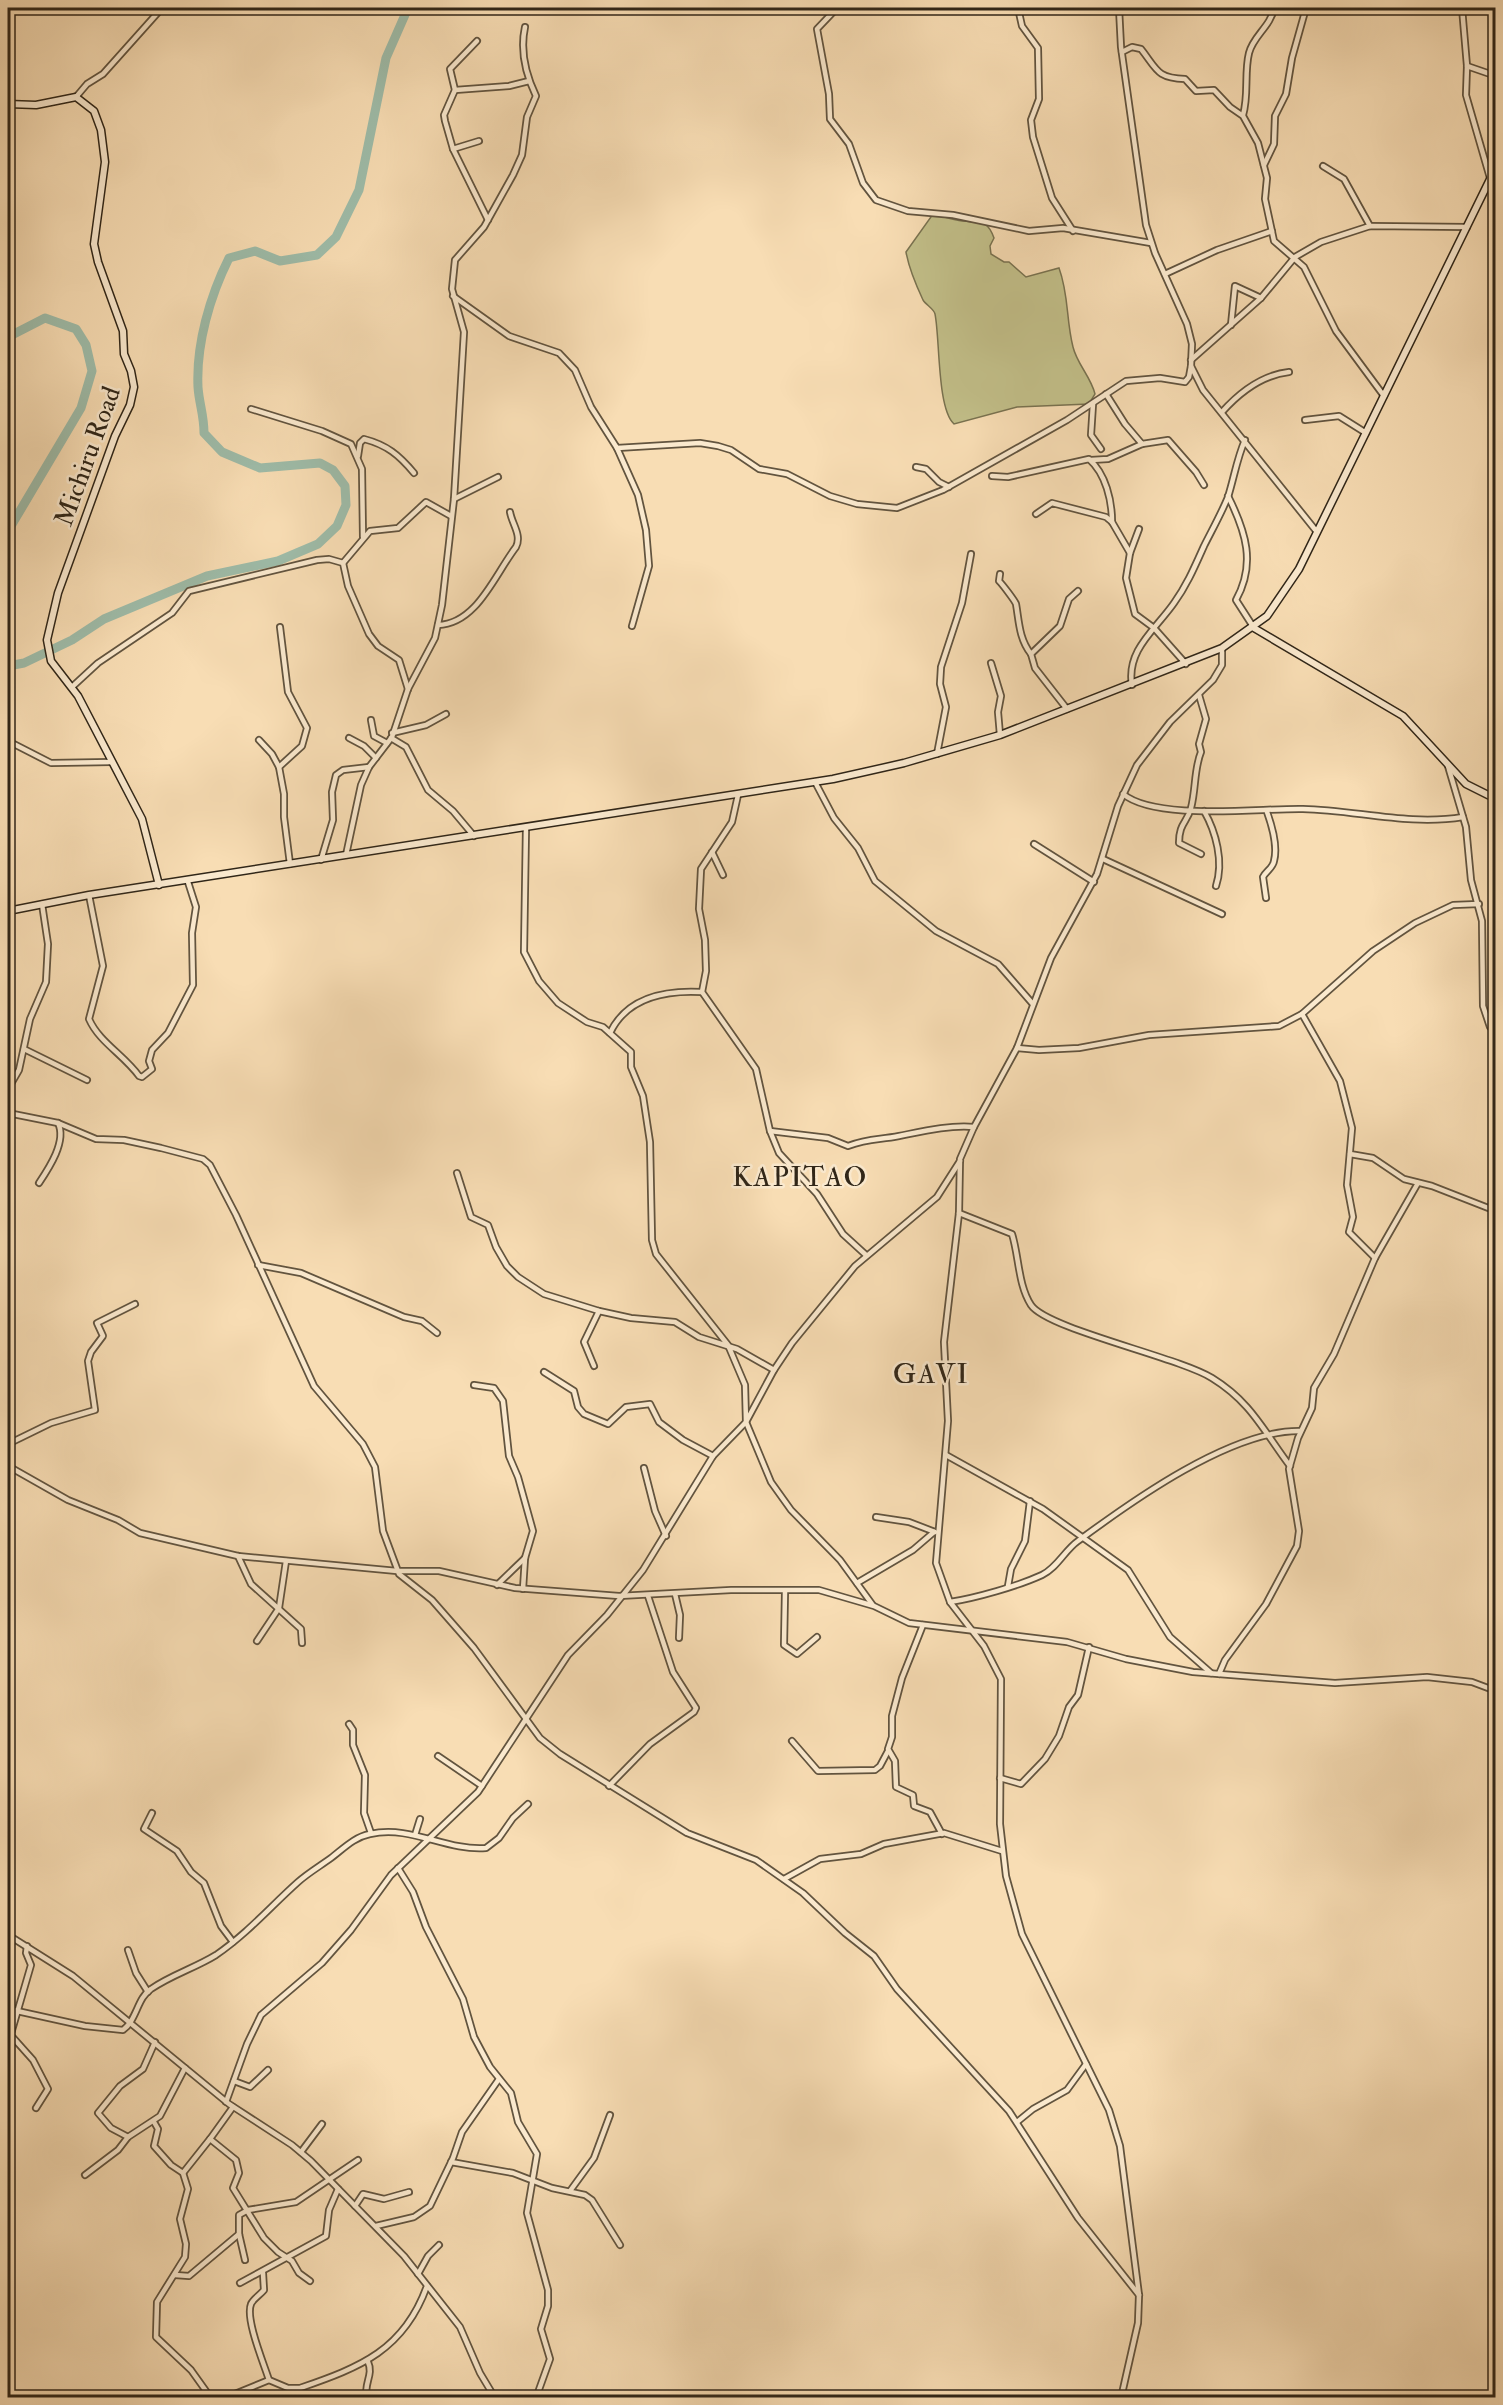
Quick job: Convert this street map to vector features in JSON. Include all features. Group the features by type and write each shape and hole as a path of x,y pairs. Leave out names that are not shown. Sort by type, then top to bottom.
{"main road":[{"path":"8,104 36,105 76,97"},
{"name":"Michiru Road","path":"76,97 94,111 101,130 105,162 94,244 98,262 123,331 124,354 134,387 58,593 46,640 51,661 72,687 142,819 159,885"},
{"path":"8,911 88,895 188,882 815,782 937,754 1000,735 1222,648 1254,628 1267,616 1287,589 1496,167"},
{"path":"1254,628 1403,716 1466,784 1496,799"}],"street":[{"path":"76,97 87,84 103,74 162,8"},
{"path":"837,8 817,29 829,94 828,112 835,128 849,144 863,183 876,200 908,211 953,215 1029,231 1058,228 1151,243"},
{"path":"1018,8 1022,26 1038,48 1039,94 1031,120 1033,137 1052,198 1073,231"},
{"path":"617,448 700,443 718,446 731,450 759,470 787,474 830,496 890,508 903,507 949,487 1134,378 1185,382 1189,377 1192,344 1187,324 1151,243 1143,208 1122,52 1119,8"},
{"path":"1243,115 1249,54 1270,20 1274,8"},
{"path":"1264,165 1274,144 1275,116 1286,94 1292,58 1306,8"},
{"path":"1462,8 1467,66 1466,95 1490,178"},
{"path":"346,855 359,791 369,767 392,735 408,689 435,638 438,625 447,576 454,499 464,332 453,296 455,260 488,220 522,155 526,117 536,99 529,81 522,38 525,27"},
{"path":"477,40 450,69 455,90 444,116 453,149 488,220"},
{"path":"1122,52 1132,47 1141,49 1154,68 1165,77 1185,79 1196,91 1214,90 1230,107 1243,115 1258,143 1264,165 1267,181 1265,199 1275,242 1295,257 1307,272 1336,331 1384,396"},
{"path":"1467,66 1496,76"},
{"path":"455,90 509,86 529,81"},
{"path":"453,149 479,141"},
{"path":"1323,166 1344,179 1370,226"},
{"path":"1191,363 1261,298 1295,257 1326,240 1370,226 1467,227"},
{"path":"1165,274 1216,250 1272,231"},
{"path":"1231,325 1235,286 1261,298"},
{"path":"453,296 509,336 559,353 575,370 591,408 617,448 638,495 646,530 649,566 632,626"},
{"path":"1191,363 1203,390 1317,532"},
{"path":"1222,412 1240,392 1275,375 1289,372"},
{"path":"1106,394 1125,424 1142,444"},
{"path":"1093,404 1091,435 1101,449"},
{"path":"251,409 343,439 351,444 362,469 363,537"},
{"path":"1305,420 1339,416 1366,433"},
{"path":"358,456 360,443 364,439 375,442 391,449 414,472"},
{"path":"992,476 1008,477 1086,459 1108,459 1142,444 1165,440 1170,441 1204,485"},
{"path":"1132,685 1130,674 1134,658 1185,587 1228,496 1236,462 1245,440"},
{"path":"1091,460 1102,476 1110,500 1112,522 1130,553"},
{"path":"915,467 926,469 939,482 949,487"},
{"path":"454,499 498,477"},
{"path":"1228,496 1242,526 1248,549 1247,573 1243,590 1236,600 1254,628"},
{"path":"408,689 399,660 378,646 369,634 348,586 343,563 370,531 398,528 426,502 451,516"},
{"path":"1036,514 1052,503 1098,514 1112,522"},
{"path":"438,625 455,622 472,609 516,547 517,530 510,512"},
{"path":"1139,529 1130,553 1126,582 1135,614 1154,628 1186,664"},
{"path":"937,754 946,707 940,684 941,667 962,603 971,554"},
{"path":"72,687 91,668 172,613 189,591 317,560 329,559 343,563"},
{"path":"1000,574 999,581 1015,603 1022,638 1031,654 1035,668 1067,709"},
{"path":"1031,654 1060,626 1069,599 1078,591"},
{"path":"279,767 302,746 307,728 288,692 280,627"},
{"path":"226,2102 246,2044 261,2015 308,1976 335,1949 398,1868 482,1786 568,1655 607,1615 619,1596 643,1570 666,1536 713,1456 746,1422 774,1370 813,1317 866,1255 937,1197 960,1159 974,1127 1017,1048 1032,1003 1051,958 1094,882 1123,794 1137,765 1159,735 1199,695 1222,664 1222,648"},
{"path":"992,663 1001,696 998,712 1000,735"},
{"path":"1199,695 1206,719 1199,744 1201,752 1196,761 1191,809 1180,827 1179,843 1201,854"},
{"path":"392,735 426,725 446,714"},
{"path":"371,720 374,736 387,743"},
{"path":"392,735 405,745 429,790 453,811 474,836"},
{"path":"349,738 366,748 376,758"},
{"path":"259,740 272,754 279,767 284,794 284,817 290,864"},
{"path":"8,741 51,763 111,762"},
{"path":"1447,764 1468,836 1471,880 1479,904 1484,935 1483,1006 1490,1027 1496,1033"},
{"path":"321,860 333,820 332,792 336,775 343,770 369,767"},
{"path":"815,782 834,818 858,848 875,881 936,931 998,964 1032,1003"},
{"path":"1123,794 1144,806 1204,811 1267,812 1301,809 1383,819 1463,817"},
{"path":"738,795 732,822 701,869 698,898 705,940 706,976 702,992 756,1068 770,1131 779,1153 817,1194 843,1234 866,1255"},
{"path":"1204,811 1215,833 1221,870 1216,885"},
{"path":"1266,898 1263,877 1273,865 1275,852 1273,830 1267,812"},
{"path":"526,827 523,840 524,952 540,981 558,1003 587,1022 603,1027 631,1052 631,1067 643,1096 650,1142 651,1240 656,1254 728,1345 745,1385 746,1422 779,1494 840,1560 874,1606"},
{"path":"1034,844 1094,882"},
{"path":"712,852 723,875"},
{"path":"1103,859 1222,914"},
{"path":"88,895 103,966 89,1019 104,1041 142,1077 152,1069 149,1061 152,1050 168,1033 193,986 192,933 196,912 188,882"},
{"path":"8,1089 18,1074 30,1018 48,974 48,944 42,904"},
{"path":"1017,1048 1039,1050 1079,1048 1149,1035 1271,1028 1302,1014 1373,951 1415,923 1453,905 1479,904"},
{"path":"610,1034 615,1024 645,998 681,992 702,992"},
{"path":"1302,1014 1334,1067 1344,1090 1352,1128 1347,1185 1353,1217 1349,1232 1375,1258"},
{"path":"603,1027 615,1024"},
{"path":"24,1049 87,1080"},
{"path":"8,1113 58,1123 96,1139 132,1142 207,1162 233,1209 314,1386 363,1444 375,1467 382,1531 397,1571 432,1600 474,1648 540,1738 609,1786 687,1833 750,1856 784,1879 879,1961 897,1989 1017,2122 1078,2218 1139,2295"},
{"path":"39,1183 60,1141 61,1131 58,1123"},
{"path":"770,1131 828,1138 848,1146 870,1138 896,1137 948,1127 974,1127"},
{"path":"1350,1154 1373,1158 1396,1176 1496,1211"},
{"path":"960,1159 959,1212 944,1342 949,1403 946,1455 936,1532 936,1563 950,1602 994,1663 1001,1679 1002,1851 1022,1934 1116,2129 1139,2295 1138,2323 1121,2397"},
{"path":"457,1173 471,1217 488,1225 500,1256 518,1277 544,1294 631,1318 675,1322 699,1337 728,1345 774,1370"},
{"path":"1219,1674 1225,1660 1266,1604 1297,1546 1299,1531 1290,1466 1300,1431 1311,1411 1314,1388 1334,1354 1375,1258 1418,1183"},
{"path":"959,1212 1012,1234 1030,1304 1040,1313 1083,1332 1204,1374 1241,1398 1290,1466"},
{"path":"1496,1228 1496,1234"},
{"path":"258,1265 301,1273 404,1317 417,1319 436,1333"},
{"path":"8,1444 51,1423 94,1410 88,1361 91,1352 103,1336 97,1323 135,1304"},
{"path":"594,1366 584,1342 599,1311"},
{"path":"544,1371 574,1391 578,1407 592,1419 608,1424 626,1407 650,1404 659,1422 683,1440 713,1456"},
{"path":"474,1385 494,1388 503,1401 509,1456 518,1477 533,1531 525,1558 524,1589"},
{"path":"950,1602 1043,1574 1083,1538 1118,1511 1190,1468 1242,1443 1285,1431 1300,1431"},
{"path":"946,1455 1030,1501 1128,1570 1171,1639 1211,1673"},
{"path":"8,1466 68,1500 111,1516 140,1533 238,1556 397,1571 439,1571 524,1589 619,1596 731,1590 785,1592 819,1590 874,1606 898,1619 923,1625 1089,1647 1150,1664 1219,1674 1335,1683 1427,1677 1472,1682 1496,1690"},
{"path":"644,1468 655,1511 666,1536"},
{"path":"1008,1586 1011,1569 1025,1541 1030,1501"},
{"path":"876,1517 909,1522 936,1532"},
{"path":"857,1583 914,1551 936,1532"},
{"path":"238,1556 251,1584 301,1629 302,1643"},
{"path":"497,1585 525,1558"},
{"path":"257,1641 279,1608 286,1561"},
{"path":"785,1592 784,1645 797,1654 817,1637"},
{"path":"675,1594 680,1615 679,1638"},
{"path":"609,1786 650,1744 694,1712 696,1708 673,1672 648,1596"},
{"path":"792,1741 818,1771 875,1770 888,1751 896,1696 923,1625"},
{"path":"1000,1778 1021,1784 1049,1753 1078,1695 1089,1647"},
{"path":"349,1724 354,1734 353,1745 365,1775 364,1813 371,1833"},
{"path":"888,1751 895,1761 896,1787 913,1796 914,1806 930,1812 942,1834"},
{"path":"438,1756 482,1786"},
{"path":"8,2009 121,2031 132,2022 148,1992 203,1963 234,1942 268,1913 298,1882 355,1839 371,1833 400,1832 431,1837 456,1847 486,1848 499,1838 513,1818 528,1804"},
{"path":"152,1812 144,1829 177,1851 191,1872 204,1883 220,1926 234,1942"},
{"path":"415,1835 420,1819"},
{"path":"784,1879 820,1859 861,1854 884,1844 942,1834 952,1834 1002,1851"},
{"path":"398,1868 413,1892 426,1927 463,1999 474,2037 499,2079 511,2093 518,2122 535,2148 533,2180 527,2213 548,2290 548,2306 541,2329 550,2359 536,2397"},
{"path":"8,1935 73,1976 132,2022 232,2107 300,2152 376,2226 427,2285 460,2327 480,2373 494,2397"},
{"path":"8,2044 9,2034 19,2011 31,1965 26,1953 27,1946"},
{"path":"128,1950 136,1972 148,1992"},
{"path":"9,2034 33,2060 48,2089 36,2108"},
{"path":"128,2138 111,2128 98,2113 120,2085 144,2069 155,2042"},
{"path":"1017,2122 1033,2109 1067,2090 1086,2064"},
{"path":"85,2175 118,2150 128,2138 154,2122 169,2104 185,2068"},
{"path":"234,2081 250,2087 268,2070"},
{"path":"376,2226 414,2217 430,2206 451,2162 462,2132 499,2079"},
{"path":"183,2173 232,2107"},
{"path":"570,2191 594,2158 610,2115"},
{"path":"154,2122 158,2129 154,2146 174,2168 183,2173 188,2189 180,2226 186,2244 184,2257 176,2276 156,2302 156,2337 190,2370 211,2397"},
{"path":"300,2152 322,2124"},
{"path":"210,2139 236,2160 239,2173 232,2186 264,2238 278,2252 286,2256 299,2273 310,2281"},
{"path":"245,2260 239,2234 239,2214 248,2210 296,2202 358,2160"},
{"path":"451,2162 513,2173 592,2200 620,2245"},
{"path":"240,2283 326,2236 329,2210 338,2189"},
{"path":"355,2206 363,2194 384,2199 409,2192"},
{"path":"176,2276 189,2276 239,2234"},
{"path":"418,2274 428,2256 439,2246"},
{"path":"262,2273 264,2290 252,2302 250,2308 252,2327 268,2380"},
{"path":"225,2397 268,2380 288,2388 300,2388 368,2362 387,2349 414,2318 427,2285"},
{"path":"367,2397 365,2393 371,2371 368,2362"}],"shaded area":[{"path":"933,214 985,224 994,238 990,246 991,254 1004,262 1009,262 1026,277 1059,268 1073,347 1095,394 1089,404 1017,407 954,424 949,416 942,389 935,314 923,300 915,283 906,252"}],"waterway":[{"path":"8,666 24,663 72,640 104,619 207,576 278,561 318,544 337,526 346,505 345,486 333,470 320,463 260,468 222,452 204,433 198,387 199,354 210,304 229,258 255,251 280,261 317,255 336,237 359,190 386,58 408,8"},
{"path":"8,337 45,318 76,329 86,345 92,371 81,408 8,531"}],"district":[{"name":"KAPITAO","path":"800,1176"},
{"name":"GAVI","path":"931,1373"}]}
